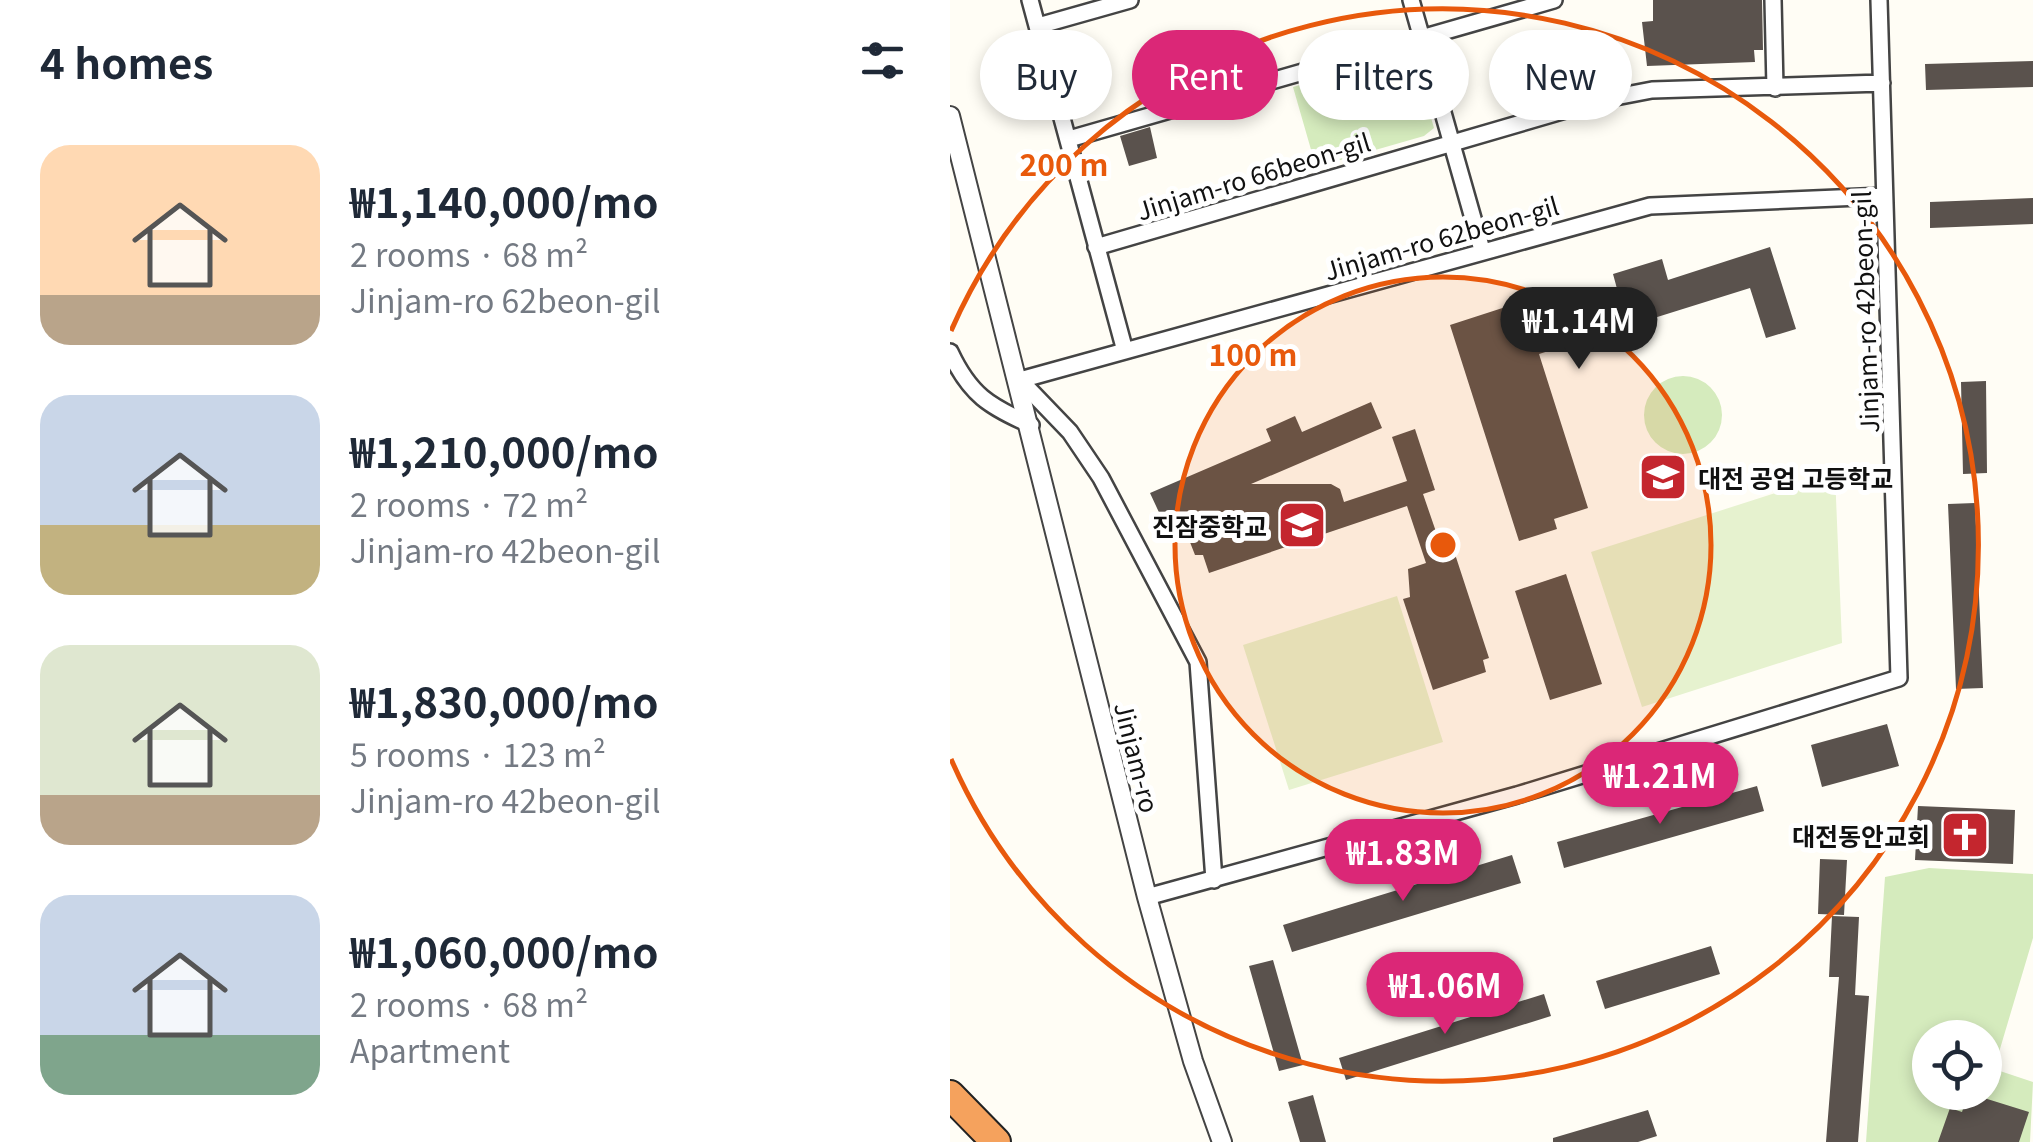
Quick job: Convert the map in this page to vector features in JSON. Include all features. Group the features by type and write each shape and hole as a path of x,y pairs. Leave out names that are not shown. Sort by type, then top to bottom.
{"highway":[{"path":"950,1095 996,1142"}],"street":[{"path":"1030,0 1125,351"},
{"path":"1038,26 1130,0"},
{"path":"1411,0 1419,30"},
{"path":"1443,30 1554,0"},
{"path":"1773,0 1775,88"},
{"name":"Jinjam-ro 42beon-gil","path":"1147,897 1517,794 1899,678 1879,0"},
{"path":"1068,138 1298,72"},
{"name":"Jinjam-ro 66beon-gil","path":"1096,248 1450,142 1652,90 1882,83"},
{"name":"Jinjam-ro","path":"950,116 1020,380 1147,897 1193,1061 1222,1142"},
{"path":"1444,120 1482,250"},
{"name":"Jinjam-ro 62beon-gil","path":"1020,380 1650,206 1884,196"},
{"path":"950,352 964,383 993,408 1031,425"},
{"name":"Jinjam-ro","path":"1020,380 1070,432 1101,478 1198,662 1214,880"}],"green space":[{"path":"1302,120 1432,120 1434,128 1424,136 1316,167"},
{"path":"1683,376 1711,387 1722,415 1711,443 1683,454 1655,443 1644,415 1655,387"},
{"path":"1835,474 1842,643 1642,707 1591,552"},
{"path":"1397,596 1443,742 1289,790 1243,645"},
{"path":"1929,868 2033,874 2033,938 2002,1042 2002,1020 1912,1020 1912,1110 2002,1110 2002,1072 2033,1082 2030,1142 1866,1142 1885,877"}],"building":[{"path":"1653,0 1762,0 1763,50 1754,50 1755,62 1647,66 1642,22 1653,21"},
{"path":"2033,61 2033,87 1926,90 1925,64"},
{"path":"1150,127 1157,158 1129,166 1120,136"},
{"path":"2033,198 2033,224 1930,228 1930,202"},
{"path":"1770,247 1796,329 1766,338 1750,288 1539,354 1588,508 1554,519 1557,529 1519,541 1450,325 1521,302 1529,325 1619,296 1613,274 1662,259 1668,280"},
{"path":"1986,381 1987,473 1963,474 1961,382"},
{"path":"1371,402 1382,428 1251,484 1331,484 1340,489 1344,502 1407,481 1392,437 1415,429 1435,490 1423,494 1443,552 1453,548 1489,658 1483,660 1486,672 1433,690 1403,599 1410,597 1408,569 1426,563 1407,506 1209,573 1203,555 1195,555 1179,514 1163,521 1150,493 1271,441 1266,429 1295,416 1302,432"},
{"path":"1975,503 1983,688 1956,689 1948,504"},
{"path":"1566,574 1602,684 1550,700 1515,591"},
{"path":"1887,724 1899,766 1822,787 1811,745"},
{"path":"1757,786 1764,811 1564,868 1557,842"},
{"name":"대전동안교회","path":"1918,806 2015,810 2013,864 1915,860"},
{"path":"1512,855 1521,883 1292,952 1283,925"},
{"path":"1820,859 1847,860 1844,915 1818,914"},
{"path":"1832,916 1859,917 1855,995 1869,996 1858,1142 1826,1142 1839,977 1829,977"},
{"path":"1711,946 1720,974 1605,1009 1596,981"},
{"path":"1273,960 1303,1065 1279,1071 1249,966"},
{"path":"1544,994 1551,1016 1346,1080 1339,1058"},
{"path":"1313,1095 1326,1142 1300,1142 1288,1102"},
{"path":"2002,1104 2029,1112 2019,1142 1938,1142 1949,1110 2002,1110"},
{"path":"1648,1110 1657,1136 1638,1142 1553,1142 1553,1138"}],"place":[{"name":"대전 공업 고등학교","path":"1663,477"},
{"name":"진잠중학교","path":"1302,525"},
{"name":"대전동안교회","path":"1965,835"}]}
